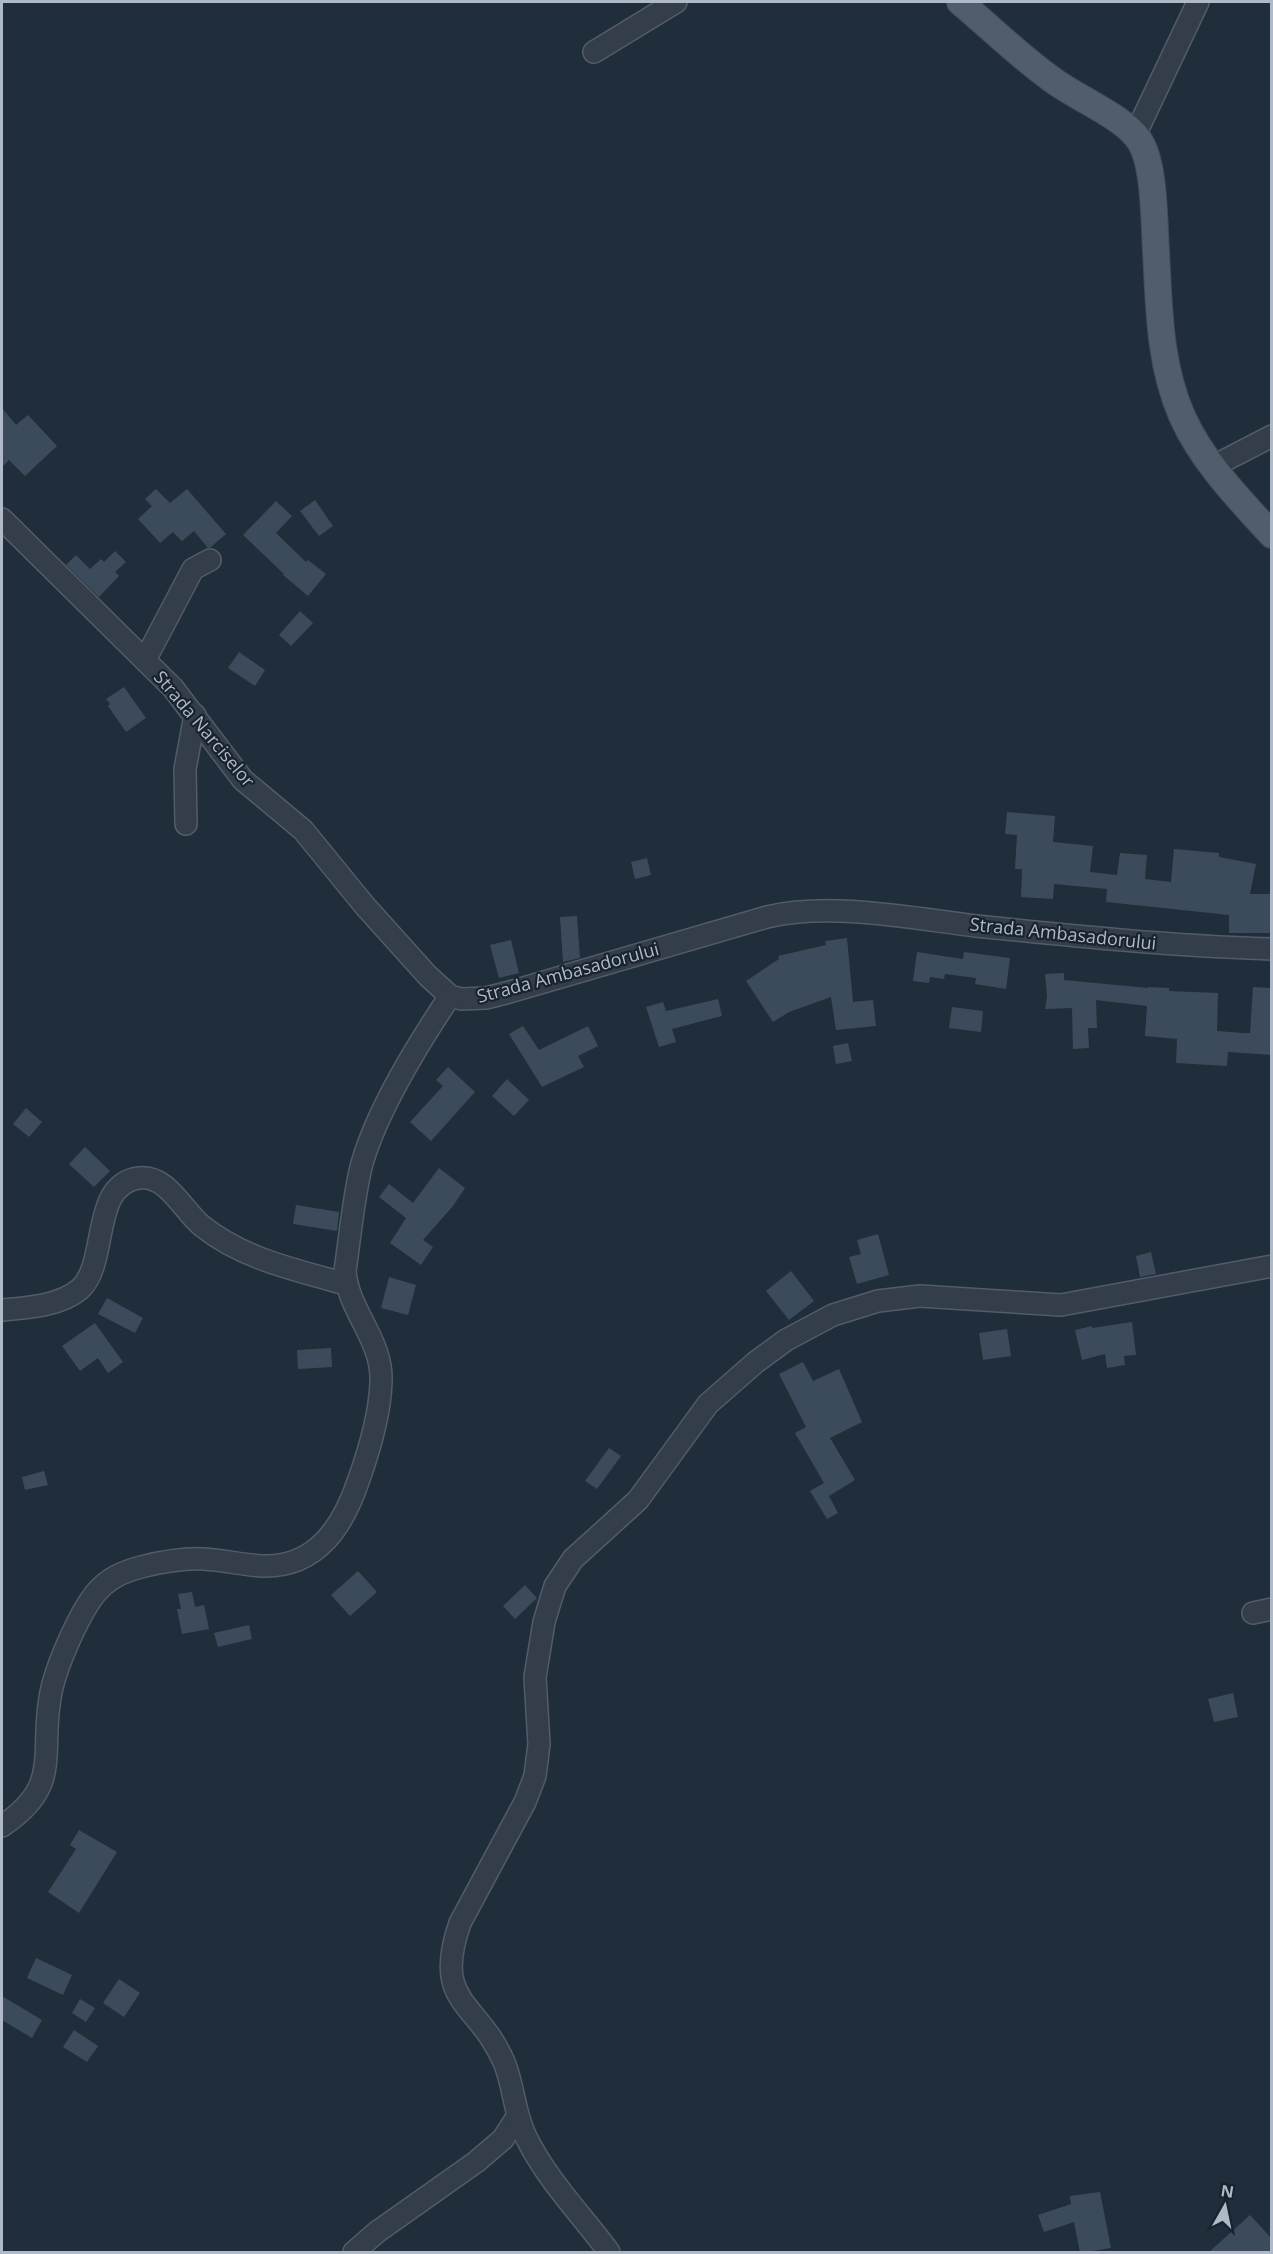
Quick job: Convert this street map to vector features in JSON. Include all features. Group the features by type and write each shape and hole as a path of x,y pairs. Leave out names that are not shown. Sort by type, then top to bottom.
{"main road":[{"path":"960,2 1052,80 1113,118 1135,135 1145,154 1153,204 1163,343 1170,379 1183,418 1212,466 1272,535"}],"street":[{"path":"594,52 676,2"},
{"path":"1135,135 1198,2"},
{"path":"1212,466 1272,436"},
{"name":"Strada Narciselor","path":"2,519 173,688 243,780 303,830 365,906 428,976 450,996"},
{"path":"145,660 193,569 210,560"},
{"path":"186,824 185,768 195,715"},
{"name":"Strada Ambasadorului","path":"2,1826 24,1808 38,1791 45,1773 50,1699 54,1681 83,1612 103,1585 111,1578 132,1570 182,1560 204,1559 264,1566 284,1564 305,1556 324,1543 343,1520 373,1437 382,1380 375,1346 346,1284 345,1271 361,1168 379,1119 410,1061 450,996 472,999 506,993 732,927 804,910 902,917 1140,943 1272,949"},
{"path":"2,1310 57,1301 74,1294 82,1287 91,1274 108,1204 116,1190 127,1181 140,1178 153,1180 165,1186 196,1222 230,1245 267,1261 346,1284"},
{"path":"609,2253 560,2192 526,2137 517,2117 504,2064 496,2048 455,1991 450,1967 453,1944 470,1903 525,1802 535,1776 539,1744 535,1677 544,1622 555,1586 573,1559 638,1500 708,1404 756,1362 786,1340 833,1316 878,1301 920,1296 1061,1305 1272,1266"},
{"path":"354,2253 377,2232 476,2163 503,2139 517,2117"}],"building":[{"path":"2,408 16,425 28,415 57,446 25,476 9,460 2,467"},
{"path":"156,489 170,503 187,489 226,534 208,548 194,531 182,541 173,532 160,543 138,519 152,506 145,499"},
{"path":"315,500 333,526 319,536 300,511"},
{"path":"276,501 292,516 276,533 306,562 308,560 326,574 308,596 243,535"},
{"path":"115,551 126,562 115,572 119,576 99,597 66,565 76,555 90,569 101,559 104,562"},
{"path":"300,611 313,623 291,646 279,635"},
{"path":"239,652 265,670 255,686 228,668"},
{"path":"124,687 146,718 126,732 108,706 110,704 106,699"},
{"path":"1007,812 1055,816 1053,842 1093,846 1090,872 1117,875 1120,853 1147,855 1145,879 1171,882 1174,849 1219,853 1219,857 1256,864 1250,894 1272,894 1272,933 1229,933 1229,915 1106,902 1107,889 1054,884 1053,899 1021,897 1022,869 1015,869 1017,835 1005,834"},
{"path":"647,858 651,875 635,879 631,862"},
{"path":"577,916 580,958 563,962 560,917"},
{"path":"847,938 853,1002 873,1000 876,1026 836,1030 831,997 789,1012 773,1022 746,981 779,959 778,956 826,945 825,941"},
{"path":"511,940 519,973 499,978 490,945"},
{"path":"917,952 963,959 964,952 1010,958 1006,989 975,984 976,978 945,974 944,979 930,977 929,983 913,981"},
{"path":"1064,973 1064,980 1169,988 1169,991 1218,993 1217,1031 1244,1033 1250,1033 1253,987 1272,988 1272,1055 1228,1052 1227,1066 1176,1063 1177,1039 1145,1036 1147,1006 1096,1000 1097,1028 1088,1028 1089,1048 1073,1049 1072,1008 1045,1009 1047,996 1045,974"},
{"path":"718,999 722,1016 672,1029 676,1042 659,1047 646,1007 663,1002 666,1011"},
{"path":"952,1007 983,1011 981,1032 949,1028"},
{"path":"523,1026 539,1050 588,1026 598,1046 578,1056 584,1067 542,1087 509,1034"},
{"path":"848,1043 852,1061 836,1064 833,1046"},
{"path":"448,1067 475,1092 431,1141 410,1122 443,1086 436,1080"},
{"path":"507,1079 529,1100 514,1116 492,1096"},
{"path":"26,1108 42,1122 29,1137 13,1124"},
{"path":"85,1147 110,1171 94,1187 69,1164"},
{"path":"439,1168 465,1188 453,1206 423,1240 433,1247 421,1265 390,1243 406,1218 379,1197 389,1184 413,1203"},
{"path":"296,1205 339,1212 337,1231 293,1224"},
{"path":"878,1234 889,1275 857,1284 849,1257 861,1254 857,1240"},
{"path":"1151,1252 1156,1274 1140,1277 1136,1256"},
{"path":"791,1271 814,1301 789,1320 766,1291"},
{"path":"389,1277 416,1285 408,1315 381,1308"},
{"path":"107,1298 143,1318 135,1333 98,1314"},
{"path":"1132,1322 1136,1355 1124,1356 1125,1365 1107,1368 1105,1354 1082,1360 1075,1330"},
{"path":"95,1323 123,1362 108,1373 98,1358 80,1371 62,1346"},
{"path":"1007,1329 1011,1356 983,1360 979,1333"},
{"path":"331,1348 332,1367 298,1369 297,1350"},
{"path":"803,1362 813,1381 839,1369 862,1422 830,1438 855,1480 829,1496 838,1513 827,1519 810,1491 824,1483 795,1433 806,1427 779,1374"},
{"path":"609,1448 621,1456 597,1489 585,1481"},
{"path":"44,1471 48,1485 25,1490 22,1477"},
{"path":"358,1571 377,1592 350,1616 331,1595"},
{"path":"525,1585 537,1598 515,1619 503,1606"},
{"path":"192,1592 195,1607 204,1605 209,1629 182,1634 177,1609 181,1609 178,1594"},
{"path":"249,1625 252,1639 218,1647 214,1633"},
{"path":"1233,1693 1238,1717 1214,1722 1208,1699"},
{"path":"79,1830 117,1852 79,1913 48,1892 76,1849 70,1845"},
{"path":"36,1958 72,1975 63,1995 27,1978"},
{"path":"119,1979 140,1993 124,2017 103,2003"},
{"path":"2,1996 42,2020 32,2038 2,2020"},
{"path":"80,1999 95,2008 86,2022 72,2013"},
{"path":"74,2030 98,2046 87,2062 63,2047"},
{"path":"1100,2192 1111,2248 1080,2253 1074,2222 1044,2232 1038,2215 1071,2204 1070,2196"},
{"path":"1250,2215 1272,2239 1272,2253 1208,2253"}]}
